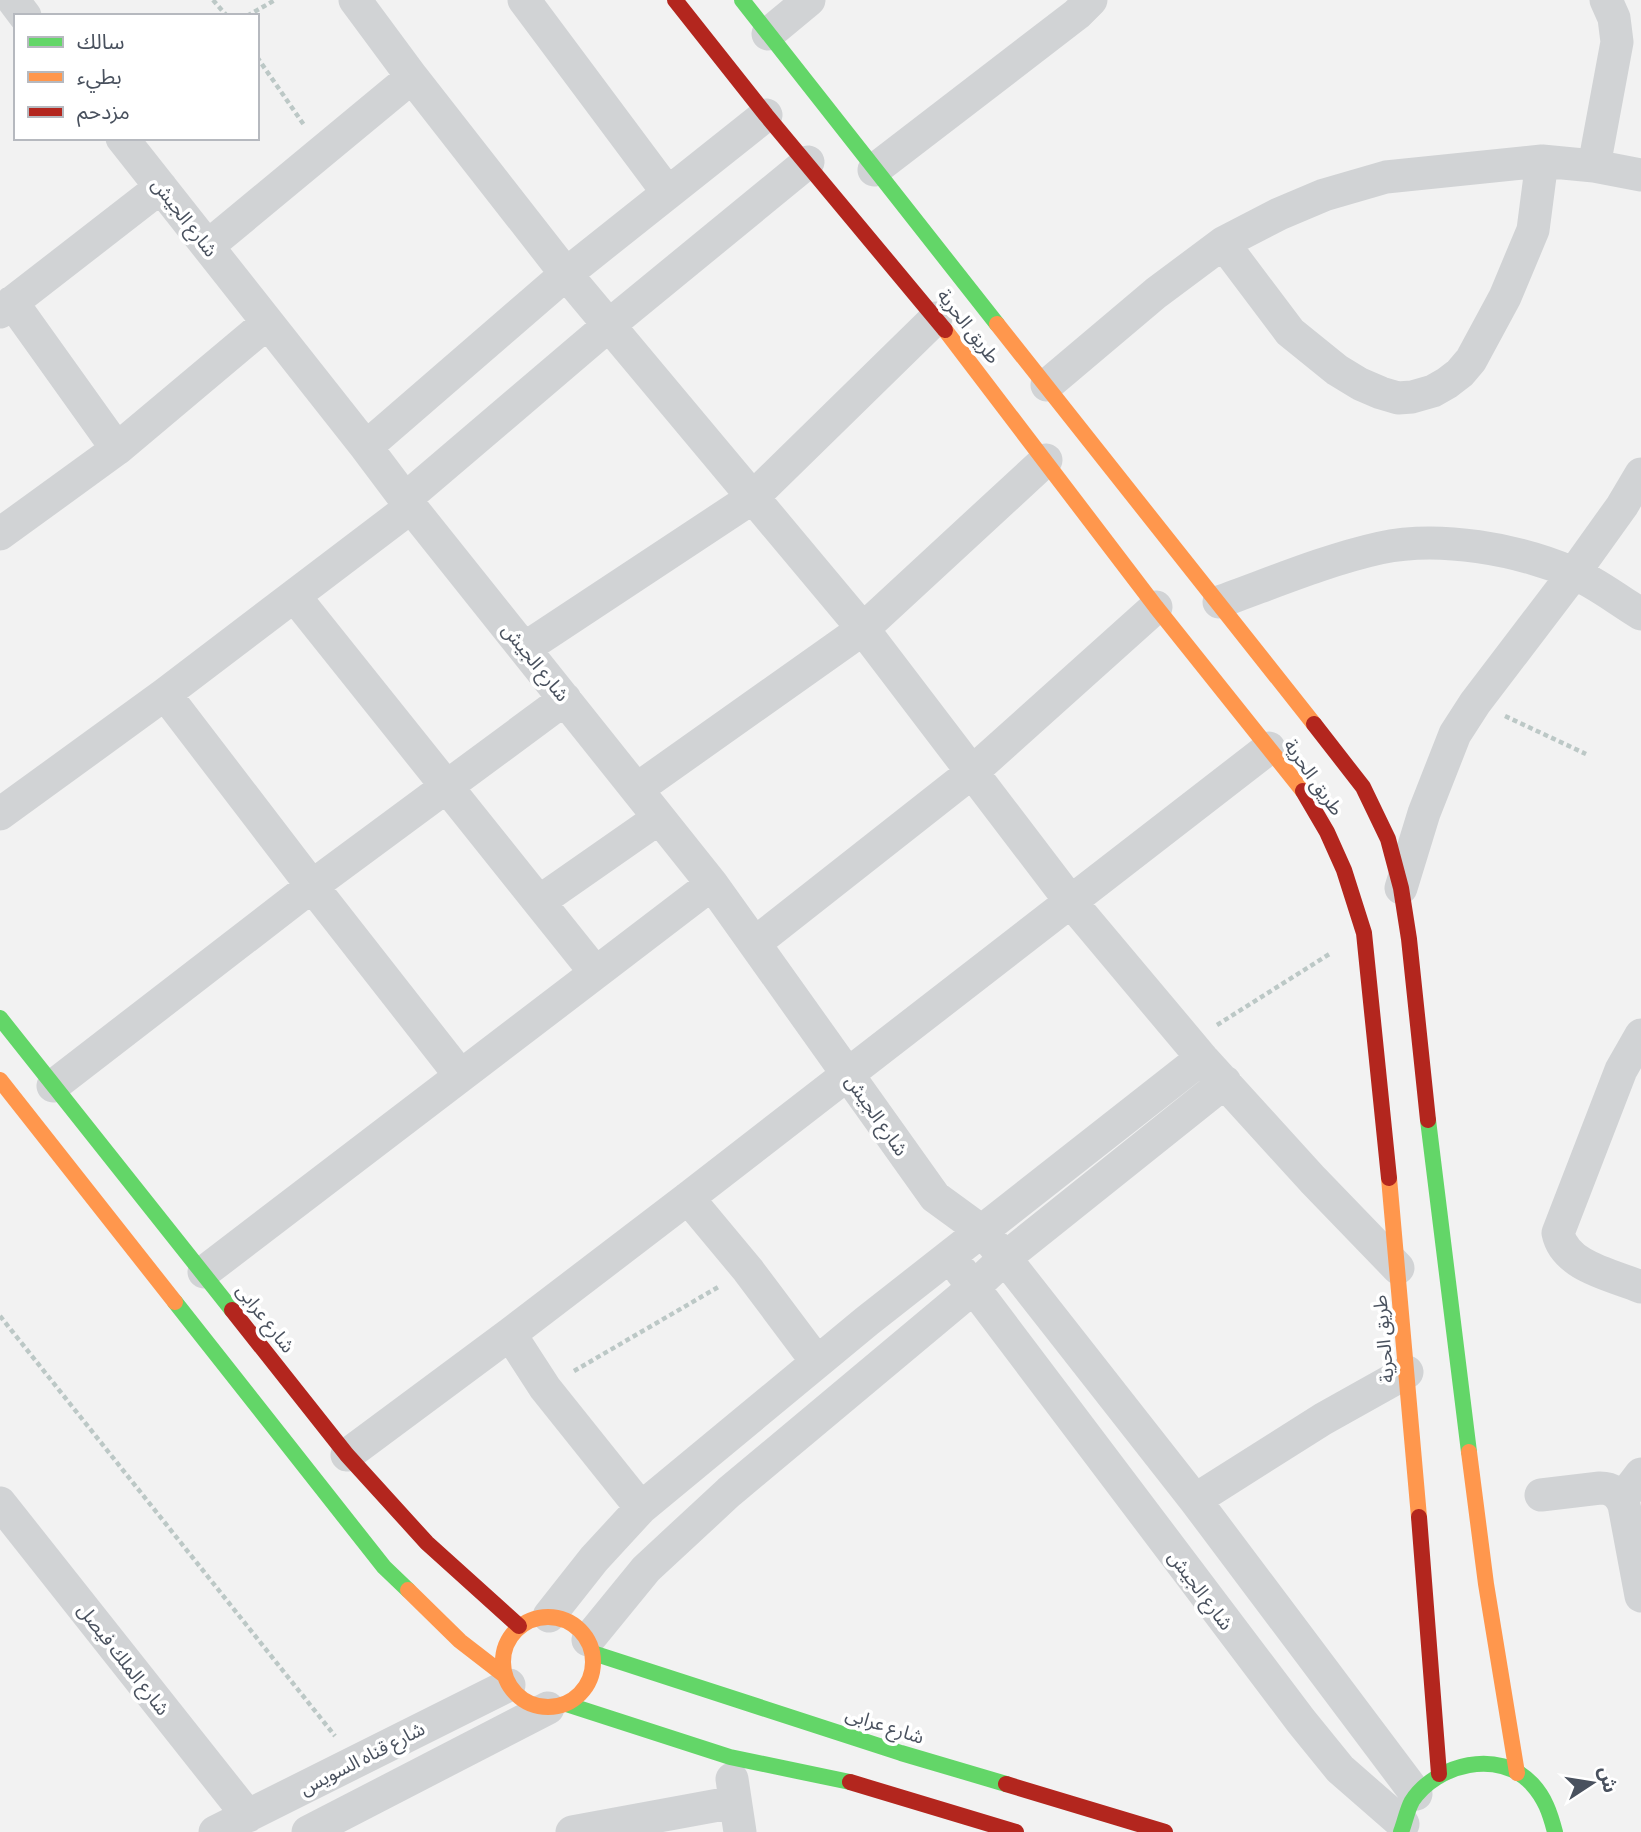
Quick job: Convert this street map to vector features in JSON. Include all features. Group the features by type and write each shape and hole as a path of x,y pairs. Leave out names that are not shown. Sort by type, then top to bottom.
{"main road":[{"name":"طريق الحرية","path":"675,0 766,115 936,318 1156,607 1301,788 1327,832 1344,870 1364,933 1398,1268 1407,1372 1428,1784"},
{"name":"طريق الحرية","path":"742,0 1363,787 1388,839 1401,888 1409,939 1434,1181 1486,1584 1517,1773"},
{"name":"شارع عرابى","path":"0,1017 347,1455 427,1543 534,1621"},
{"path":"0,1080 384,1567 460,1641 507,1680"},
{"path":"557,1706 582,1692 588,1684 592,1674 590,1647 577,1627 569,1621 534,1621 507,1643 502,1664 516,1695 526,1702 557,1706 730,1757 838,1779 1016,1832"},
{"name":"شارع عرابى","path":"590,1647 901,1753 1165,1832"},
{"path":"1401,1830 1409,1806 1428,1784 1448,1769 1471,1763 1495,1764 1517,1773 1534,1786 1547,1803 1555,1832"}],"street":[{"path":"355,0 566,274 863,629 1071,902 1196,1050 1313,1180 1398,1268"},
{"path":"524,0 668,193"},
{"path":"768,34 809,0"},
{"path":"874,170 1077,14 1091,0"},
{"path":"1594,166 1617,42 1614,18 1606,0"},
{"path":"208,246 412,77"},
{"path":"366,447 566,274 766,115"},
{"name":"شارع الجيش","path":"124,140 408,503 712,884 935,1197 983,1231 1195,1500 1428,1784"},
{"path":"0,814 295,597 408,503 608,326 808,162"},
{"path":"1223,243 1290,332 1337,370 1360,384 1398,398 1412,397 1433,391 1447,383 1471,360 1510,288 1533,230 1542,162"},
{"path":"1047,385 1156,293 1223,243 1279,214 1324,195 1386,177 1542,162 1594,166 1641,175"},
{"path":"117,449 6,307 161,187"},
{"path":"525,648 751,498 936,318"},
{"path":"0,534 117,449 267,323"},
{"path":"637,789 863,629 1045,460"},
{"path":"1401,888 1434,786 1455,734 1475,703 1622,506 1641,474"},
{"path":"1219,603 1369,551 1427,542 1469,546 1516,555 1574,573 1641,614"},
{"path":"295,597 595,972"},
{"path":"755,943 971,773 1156,607"},
{"path":"165,694 460,1075"},
{"path":"53,1086 312,886 565,699"},
{"path":"347,1455 688,1198 1269,748"},
{"path":"540,901 659,818"},
{"path":"204,1272 712,884"},
{"path":"1641,1035 1621,1070 1558,1233 1560,1245 1574,1259 1641,1287"},
{"path":"534,1621 640,1508 817,1362 983,1231 1196,1050"},
{"path":"590,1647 646,1569 729,1492 973,1288 1005,1258 1225,1082"},
{"name":"شارع الجيش","path":"935,1197 951,1257 973,1288 1301,1721 1340,1769 1401,1830"},
{"path":"688,1198 748,1270 817,1362"},
{"path":"510,1334 545,1388 640,1508"},
{"path":"1195,1500 1323,1419 1407,1372"},
{"path":"1542,1494 1631,1487 1641,1596"},
{"name":"شارع الملك فيصل","path":"0,1503 248,1816"},
{"name":"شارع قناه السويس","path":"215,1832 507,1680"},
{"path":"308,1832 557,1706"},
{"path":"572,1832 738,1817 730,1757"}],"path":[{"path":"213,0 225,14"},
{"path":"250,14 275,0"},
{"path":"259,60 322,152"},
{"path":"1475,703 1586,754"},
{"path":"1196,1050 1364,933"},
{"path":"545,1388 748,1270"},
{"path":"0,1316 355,1761"}],"traffic: fast":[{"path":"742,0 997,324"},
{"path":"0,1018 232,1310"},
{"path":"1428,1120 1469,1452"},
{"path":"175,1302 384,1567 408,1590"},
{"path":"593,1653 901,1753 1006,1784"},
{"path":"566,1704 730,1757 850,1782"},
{"path":"1401,1832 1410,1805 1423,1788 1452,1770 1486,1764 1503,1766 1532,1784 1546,1806 1555,1832"}],"traffic: slow":[{"path":"997,324 1314,724"},
{"path":"945,330 1156,607 1303,791"},
{"path":"0,1080 175,1302"},
{"path":"1389,1178 1419,1517"},
{"path":"1469,1452 1486,1584 1517,1773"},
{"path":"408,1590 460,1641 504,1675"},
{"path":"539,1617 557,1617 573,1624 586,1637 593,1653 593,1662 593,1671 586,1687 573,1700 557,1707 539,1707 523,1700 510,1687 503,1671 503,1653 510,1637 523,1624 539,1617"}],"traffic: jam":[{"path":"675,0 766,115 945,330"},
{"path":"1314,724 1363,787 1388,839 1401,888 1409,939 1428,1120"},
{"path":"1303,791 1327,832 1344,870 1364,933 1389,1178"},
{"path":"232,1310 347,1455 427,1543 519,1626"},
{"path":"1419,1517 1439,1774"},
{"path":"850,1782 1016,1832"},
{"path":"1006,1784 1165,1832"}]}
